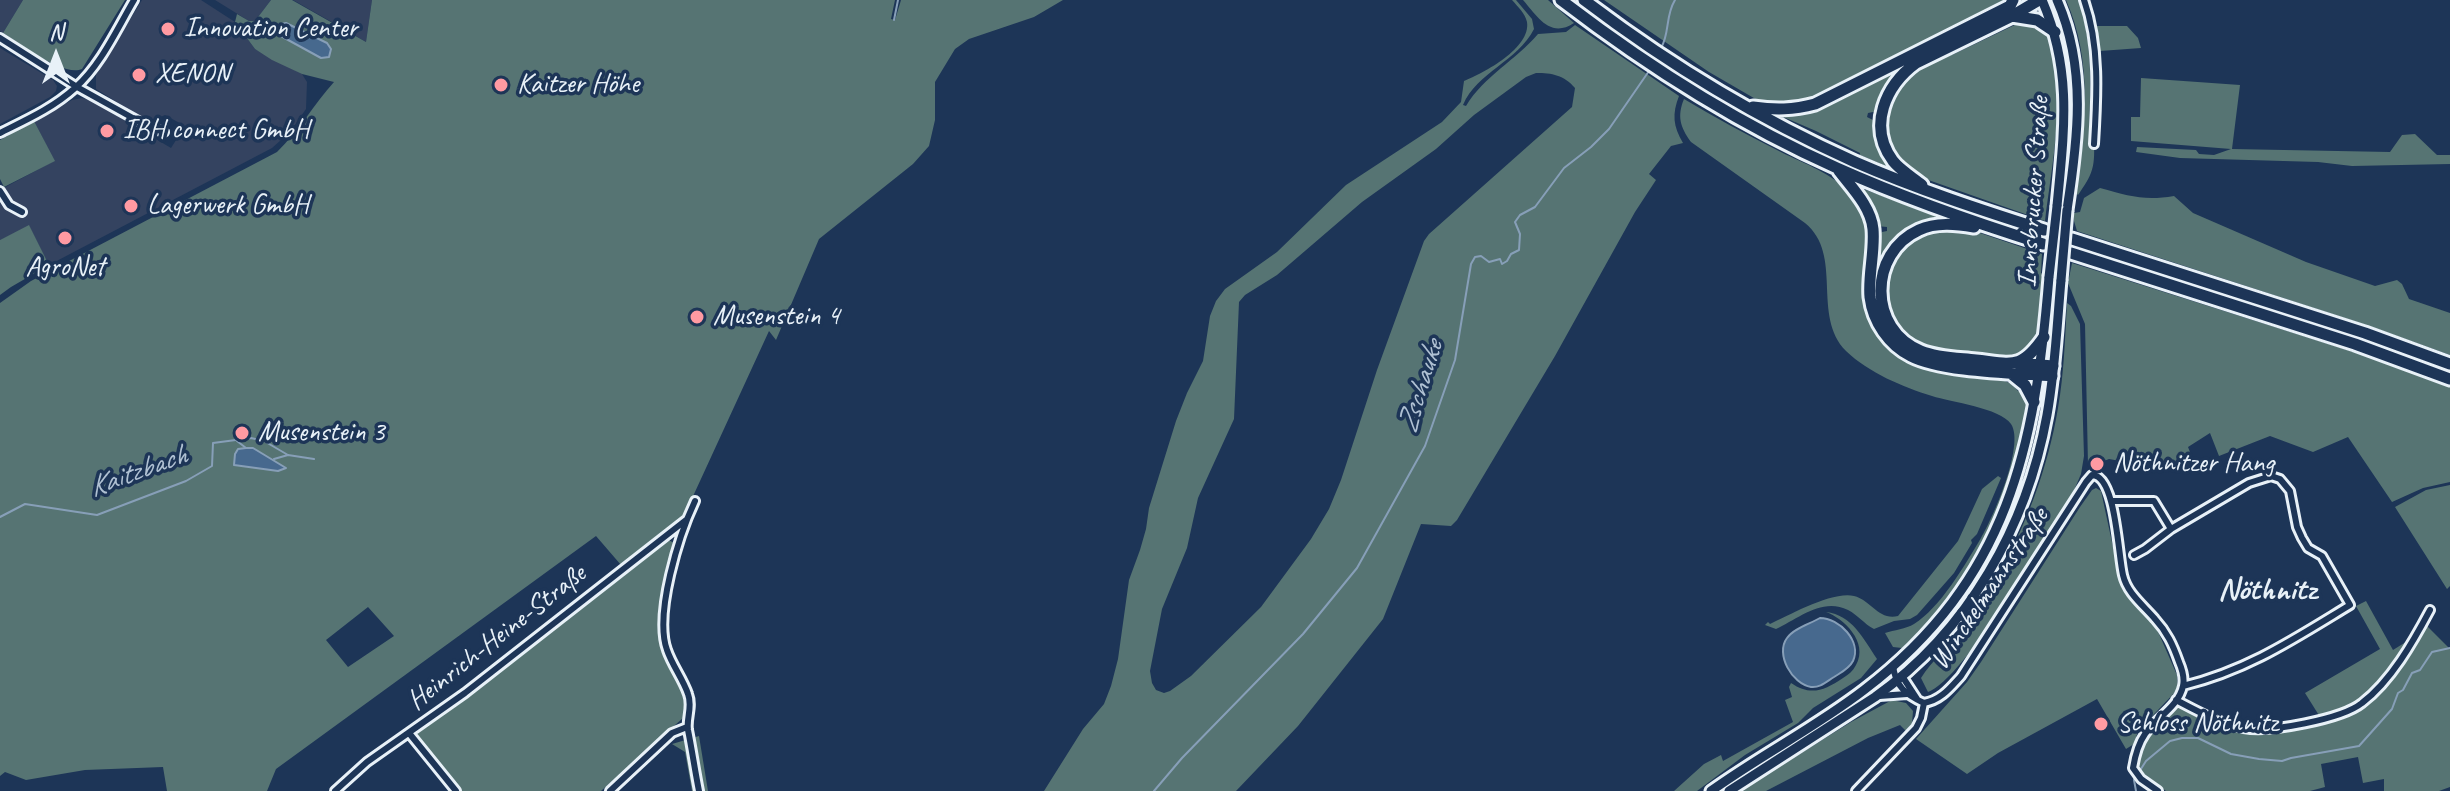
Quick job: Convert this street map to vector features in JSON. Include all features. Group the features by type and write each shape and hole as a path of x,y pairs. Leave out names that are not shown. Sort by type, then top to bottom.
{"highway":[{"path":"1561,0 1661,72 1779,140 1836,168 1927,205 2043,244"},
{"path":"1584,0 1664,57 1729,98 1844,157 1931,193 2044,230"},
{"path":"1743,105 1776,110 1815,104 2014,6 2041,0"},
{"path":"2014,6 2055,32"},
{"path":"1931,193 1902,170 1889,154 1882,129 1885,99 1896,80 1916,63 2014,6"},
{"path":"1836,168 1869,214 1873,228 1870,297 1881,329 1893,343 1923,361 1969,369 2013,368 2035,351 2044,337"},
{"path":"2002,231 1965,225 1937,225 1918,230 1907,237 1894,249 1883,268 1880,289 1884,314 1895,332 1920,351 2013,368 2052,371"},
{"path":"2072,239 2365,333 2450,364"},
{"path":"2071,253 2355,344 2450,379"},
{"path":"2013,368 2035,396"}],"main road":[{"name":"Innsbrucker Straße","path":"1729,791 1875,697 1933,647 1984,580 2004,547 2024,499 2039,454 2052,371 2061,280 2064,92 2055,32 2041,0"},
{"name":"Innsbrucker Straße","path":"1711,791 1850,701 1921,639 1978,566 2005,512 2029,434 2044,337 2049,277 2076,153 2078,102 2072,45 2057,0"}],"street":[{"path":"0,133 48,109 77,87 90,73 134,0"},
{"path":"2084,0 2094,36 2094,144"},
{"path":"0,38 77,87 149,127 164,132"},
{"path":"0,191 9,205 22,212"},
{"name":"Winckelmannstraße","path":"1856,791 1916,728 1921,718 1921,701 1942,696 1961,676 2092,475 2100,476 2111,501"},
{"path":"2134,555 2171,529 2249,483 2271,476 2280,479 2290,491 2302,538 2308,548 2322,556 2350,605 2263,658 2183,686"},
{"path":"695,501 686,520 670,581 662,627 666,648 691,707 687,727 699,791"},
{"path":"2158,791 2141,779 2135,770 2136,753 2146,733 2176,700 2183,686 2183,673 2171,640 2128,589 2123,576 2111,501 2154,501 2171,529"},
{"name":"Heinrich-Heine-Straße","path":"335,791 367,762 465,693 686,520"},
{"path":"2176,700 2242,728 2256,729 2291,725 2348,712 2376,691 2430,610"},
{"path":"1893,665 1907,694"},
{"path":"1899,679 1921,701"},
{"path":"1875,697 1907,694 1921,701"},
{"path":"610,791 672,733 687,727"},
{"path":"409,733 456,791"}],"shaded area":[{"path":"0,0 23,0 3,33 0,31"},
{"path":"142,0 201,0 235,22 255,49 302,74 307,82 306,109 290,132 272,148 49,265 29,226 0,240 0,190 54,161 34,121 72,100 82,98 171,148 185,126 165,115 149,122 96,89 96,74"},
{"path":"215,0 271,0 255,21 249,21"},
{"path":"293,0 372,0 366,42 337,25"},
{"path":"286,23 327,43 331,49 329,57 321,58 279,35 277,25"},
{"path":"0,48 53,80 57,86 50,97 0,124"},
{"path":"253,448 286,468 278,471 234,465 238,449"},
{"path":"1820,618 1834,622 1847,632 1855,653 1853,661 1844,670 1823,684 1811,687 1792,674 1783,652 1787,638"}],"green space":[{"path":"23,0 125,0 82,69 74,70 53,64 3,33"},
{"path":"271,0 292,0 366,42 372,0 895,0 891,19 895,20 901,0 1063,0 1034,17 969,39 955,49 935,82 935,120 929,146 913,164 819,239 776,340 769,331 683,518 621,565 596,536 276,769 267,791 167,791 163,767 85,770 26,780 5,772 0,776 0,303 31,281 277,152 285,144 334,82 302,74 255,49 235,22 237,14 255,21","holes":["368,607 394,636 348,667 326,640"]},
{"path":"1512,0 1516,0 1532,19 1534,29 1518,50 1478,84 1463,105 1466,106 1482,86 1538,34 1566,32 1575,25 1679,96 1675,120 1683,143 1671,146 1649,174 1656,180 1457,520 1451,526 1421,524 1383,619 1298,726 1236,791 1044,791 1083,729 1104,704 1111,686 1129,580 1176,421 1203,361 1210,316 1216,301 1225,289 1277,252 1346,185 1442,122 1461,102 1464,81 1494,66 1514,50 1522,41 1527,22","holes":["1536,73 1552,74 1571,84 1575,88 1572,107 1424,241 1341,480 1329,509 1311,539 1261,607 1191,676 1170,691 1164,693 1156,690 1150,671 1162,609 1187,548 1198,498 1234,419 1239,302 1277,275 1362,202 1436,149 1474,115"]},
{"path":"1523,0 1548,0 1574,23 1551,27 1539,19"},
{"path":"1604,0 2008,0 1818,99 1773,105 1759,101 1709,72"},
{"path":"2066,0 2079,0 2089,52 2089,141 2094,144 2094,159 2078,195 2075,192 2084,119 2084,70 2075,23"},
{"path":"2021,22 2029,22 2047,35 2057,78 2054,153 2045,221 1917,176 1898,159 1887,138 1886,111 1894,90 1911,72"},
{"path":"2096,26 2127,26 2138,38 2141,48 2100,51"},
{"path":"1906,63 1898,69 1899,72 1887,87 1878,111 1868,113 1867,117 1877,122 1893,169 1774,113"},
{"path":"2141,78 2240,85 2232,149 2390,152 2402,135 2415,134 2437,155 2450,155 2450,164 2352,166 2318,162 2180,158 2136,152 2137,147 2196,150 2199,154 2214,155 2231,149 2131,141 2131,117 2140,117"},
{"path":"1684,99 1753,138 1823,172 1851,194 1868,227 1871,315 1940,364 1959,373 1996,378 2023,391 2028,407 2027,423 1998,511 1959,583 1902,648 1893,647 1885,633 1911,626 1933,608 1960,573 1986,528 2011,464 2014,434 2011,424 1986,410 1898,384 1876,373 1846,351 1830,320 1826,268 1817,236 1805,223 1691,142 1681,121"},
{"path":"34,121 55,161 4,187 0,179 0,140"},
{"path":"1858,187 1947,220 1916,228 1878,275 1901,344 1877,306 1875,294 1878,236 1887,231 1887,227 1877,226"},
{"path":"2100,188 2137,197 2174,196 2193,213 2306,262 2375,286 2397,280 2409,299 2450,313 2450,355 2077,231 2074,213 2080,212 2084,198"},
{"path":"29,225 49,265 0,295 0,240"},
{"path":"1959,229 2042,254 2043,282 2036,338 2027,351 2017,357 2004,359 1934,352 1911,343 1886,312 1884,278 1902,244 1930,230"},
{"path":"2072,263 2354,352 2450,387 2450,482 2423,488 2392,502 2348,437 2313,452 2270,436 2219,456 2210,433 2188,447 2197,470 2187,473 2109,459 2104,461 2105,467 2088,465 2085,324 2068,283"},
{"path":"2067,303 2080,324 2084,456 2081,474 2069,502 1982,636 1943,682 1928,692 1921,678 1961,631 1987,593 2017,539 2034,497 2058,408"},
{"path":"1998,476 2001,478 1972,543 1954,573 1917,615 1874,629 1848,610 1829,606 1810,611 1776,629 1765,625 1823,600 1845,595 1860,598 1886,616 1898,616 1958,541 1982,489"},
{"path":"2450,485 2450,586 2447,589 2395,507 2426,490"},
{"path":"2096,488 2101,491 2121,584 2156,627 2177,675 2178,689 2138,731 2134,744 2126,749 2097,699 1998,753 1967,774 1916,739 1967,682 2080,507"},
{"path":"665,538 674,543 663,596 660,636 665,658 683,691 683,718 601,791 459,791 417,737 419,729"},
{"path":"2366,601 2393,650 2409,640 2374,690 2351,708 2320,717 2305,693 2380,649 2356,606"},
{"path":"1826,612 1850,623 1877,659 1861,678 1813,708 1798,723 1745,755 1697,791 1674,791 1704,764 1721,755 1723,761 1793,722 1785,700 1792,697 1791,683 1804,690 1823,689 1852,671 1859,656 1857,640 1846,625"},
{"path":"2425,624 2450,649 2450,787 2439,791 2384,791 2384,779 2363,783 2358,757 2321,764 2325,787 2310,791 2166,791 2144,774 2137,764 2148,739 2177,705 2243,731 2259,731 2347,715 2380,691"},
{"path":"1892,700 1906,703 1913,711 1912,724 1906,731 1900,725 1868,738 1766,791 1740,791 1851,722"},
{"path":"699,736 708,791 692,791 685,752 672,744"}],"waterway":[{"name":"Kaitzbach","path":"894,20 898,0"},
{"name":"Zschauke","path":"1661,48 1675,0"},
{"name":"Zschauke","path":"1154,791 1182,758 1303,634 1357,568 1425,446 1455,360 1471,264 1475,257 1481,256 1489,262 1500,259 1502,264 1519,250 1520,234 1515,222 1520,215 1535,207 1564,168 1609,129 1649,71"},
{"name":"Kaitzbach","path":"0,517 25,504 97,515 186,481 212,466 213,443 251,438 264,441 288,455 314,459"},
{"path":"237,441 246,448"},
{"path":"274,459 288,455"},
{"path":"2139,772 2146,761 2170,741 2182,738 2198,738 2231,754 2282,761 2359,746 2392,709 2398,693 2412,673 2420,670 2432,652 2450,648"},
{"path":"2135,777 2136,791"}],"place":[{"name":"Innovation Center","path":"168,29"},
{"name":"XENON","path":"139,75"},
{"name":"Kaitzer Höhe","path":"501,85"},
{"name":"IBH connect GmbH","path":"107,131"},
{"name":"Lagerwerk GmbH","path":"131,206"},
{"name":"AgroNet","path":"65,238"},
{"name":"Musenstein 4","path":"697,317"},
{"name":"Musenstein 3","path":"242,433"},
{"name":"Nöthnitzer Hang","path":"2097,464"},
{"name":"Schloss Nöthnitz","path":"2101,724"}],"district":[{"name":"Nöthnitz","path":"2267,591"}]}
